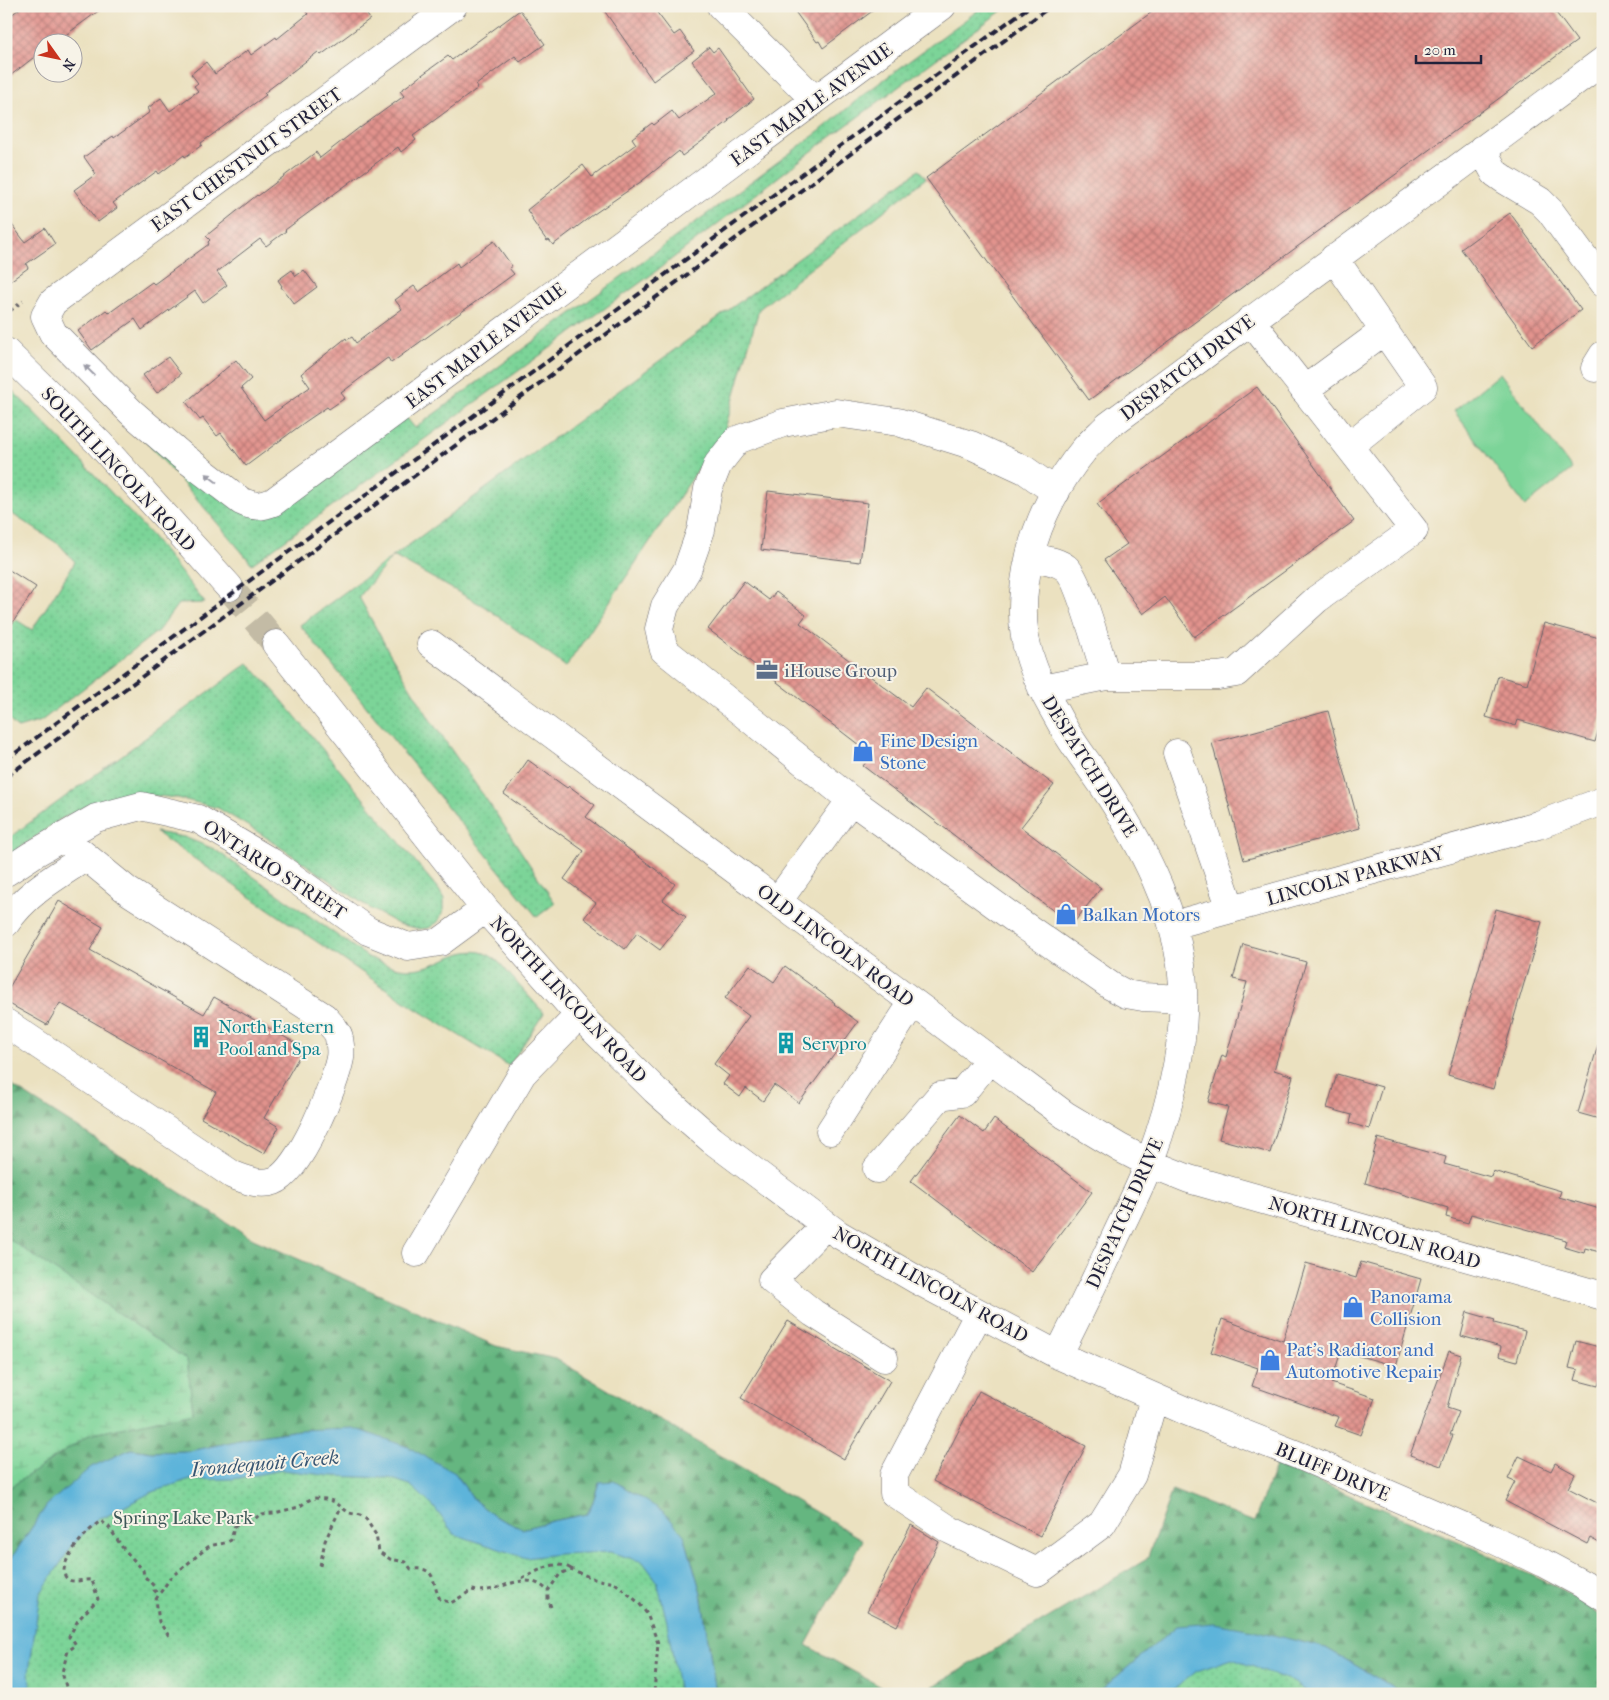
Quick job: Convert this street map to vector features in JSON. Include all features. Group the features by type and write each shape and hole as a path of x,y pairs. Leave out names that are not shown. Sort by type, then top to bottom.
{"street":[{"name":"EAST CHESTNUT STREET","path":"46,316 53,302 453,6"},
{"path":"721,6 815,100"},
{"name":"EAST MAPLE AVENUE","path":"46,316 53,333 132,412 181,455 241,501 250,506 262,506 273,502 942,6"},
{"name":"DESPATCH DRIVE","path":"1058,1355 1081,1311 1149,1163 1172,1086 1180,1042 1183,999 1181,966 1173,925 1154,874 1128,825 1107,791 1068,736 1042,689 1029,658 1023,629 1022,602 1025,574 1033,544 1046,510 1083,451 1108,426 1603,61"},
{"path":"1482,149 1495,173 1540,200 1603,283"},
{"path":"1334,258 1423,387 1349,446"},
{"path":"1042,689 1106,676 1218,676 1236,673 1317,600 1414,530 1250,320"},
{"path":"1304,390 1384,330"},
{"name":"SOUTH LINCOLN ROAD","path":"6,352 99,443 229,587"},
{"path":"1056,492 1025,470 971,445 898,422 836,413 783,423 736,440 718,464 708,489 701,530 687,570 665,606 659,629 664,650 851,800 1111,986 1126,994 1142,997 1183,999"},
{"path":"1030,557 1058,563 1068,569 1077,583 1106,676"},
{"name":"NORTH LINCOLN ROAD","path":"276,644 485,909 579,1015 655,1090 712,1140 838,1234 917,1280 1058,1355"},
{"name":"OLD LINCOLN ROAD","path":"432,644 1065,1115 1149,1163"},
{"path":"1177,753 1231,909"},
{"path":"778,901 851,800"},
{"name":"LINCOLN PARKWAY","path":"1173,925 1538,825 1603,801"},
{"name":"ONTARIO STREET","path":"6,872 96,818 142,806 198,819 271,862 368,931 408,947 440,942 485,909"},
{"path":"6,1023 233,1175 257,1183 275,1181 291,1168 324,1109 340,1055 339,1035 324,1017 128,891 62,837"},
{"path":"6,923 13,913 34,892 86,857"},
{"path":"830,1131 913,1002"},
{"path":"416,1254 522,1074 579,1015"},
{"path":"876,1170 940,1096 962,1093 990,1059"},
{"name":"NORTH LINCOLN ROAD","path":"1149,1163 1198,1181 1603,1296"},
{"path":"826,1225 772,1280 813,1313 884,1358"},
{"path":"979,1313 894,1475 894,1493 950,1530 1037,1572 1102,1524 1132,1475 1154,1398"},
{"name":"BLUFF DRIVE","path":"1058,1355 1154,1398 1305,1458 1488,1537 1543,1562 1603,1597"}],"path":[{"path":"10,311 23,301"},
{"path":"169,1636 159,1622 156,1599 171,1577 208,1547 231,1540 234,1527 238,1523 253,1521 260,1514 299,1507 314,1498 335,1502 348,1513 360,1515 366,1519 376,1535 379,1552 390,1559 406,1562 411,1569 420,1568 430,1572 434,1578 436,1593 440,1599 451,1603 472,1590 478,1592 492,1590 522,1580 548,1566 565,1565 594,1579 615,1583 639,1602 647,1614 658,1643 654,1694"},
{"path":"320,1566 326,1541 341,1507"},
{"path":"68,1694 62,1672 68,1651 76,1645 68,1637 78,1620 98,1599 92,1580 84,1579 76,1582 65,1577 64,1571 67,1557 94,1525 101,1521 109,1527 122,1547 143,1570 144,1576 154,1586 154,1590 159,1595"},
{"path":"551,1607 548,1591 560,1574 571,1569"},
{"path":"522,1580 543,1586 548,1591"}],"green space":[{"path":"984,6 1008,6 820,145 651,275 252,564 143,438 249,514 406,417 415,428 820,131 863,95"},
{"path":"919,170 926,178 759,309 725,429 566,667 487,608 393,556"},
{"path":"1500,373 1572,469 1525,506 1454,411"},
{"path":"6,384 152,536 205,603 178,604 158,631 41,721 18,728 6,717 6,633 15,619 32,630 75,562 60,545 6,510"},
{"path":"392,558 359,597 389,652 431,721 493,809 555,903 537,917 300,625"},
{"path":"248,663 276,693 439,890 444,899 444,910 438,922 429,928 420,929 398,924 371,909 261,834 218,808 178,798 137,794 96,801 59,820 6,858 6,840"},
{"path":"155,832 184,837 214,849 368,957 387,965 413,969 429,966 466,952 476,951 485,953 499,963 544,1013 509,1066 416,1009"},
{"path":"6,1082 253,1239 496,1346 556,1359 863,1540 806,1645 894,1694 716,1694 701,1593 684,1535 599,1482 587,1514 522,1529 494,1516 473,1499 455,1473 299,1430 254,1437 190,1451 152,1452 131,1449 47,1505 6,1566 6,1490 89,1435 193,1412 187,1360 6,1237"},
{"name":"Spring Lake Park","path":"6,1159 654,1528 699,1694 6,1694"},
{"path":"6,1237 187,1360 193,1412 89,1435 6,1490"},
{"path":"1276,1464 1474,1548 1561,1589 1603,1616 1603,1694 1404,1694 1326,1648 1177,1626 1096,1694 920,1694 1147,1559 1172,1490 1254,1522"},
{"path":"1215,1642 1362,1694 1120,1694"}],"water":[{"name":"Irondequoit Creek","path":"353,1428 408,1447 455,1473 473,1499 494,1516 522,1529 587,1514 599,1482 614,1481 664,1512 684,1535 701,1593 716,1694 679,1694 667,1622 657,1581 643,1562 610,1552 559,1554 526,1558 454,1534 433,1506 410,1485 389,1478 332,1476 282,1470 234,1479 187,1480 150,1493 107,1516 98,1518 72,1546 40,1594 29,1672 31,1694 6,1694 6,1566 47,1505 91,1467 131,1449 152,1452 190,1451 254,1437 299,1430"},
{"path":"1214,1623 1253,1630 1326,1648 1404,1694 1310,1694 1292,1681 1232,1659 1197,1671 1168,1694 1096,1694 1177,1626"}],"building":[{"path":"23,6 105,6 70,32 32,32 32,59 6,79 6,19"},
{"path":"302,6 361,6 370,19 321,55 318,52 264,93 266,95 201,143 202,145 185,157 184,155 159,174 157,171 113,203 117,208 98,222 74,190 96,174 84,157 150,112 148,108 161,98 170,111 198,91 194,86 198,83 191,74 206,62 215,74 248,50 251,55 276,37 277,39 308,14"},
{"path":"601,6 652,6 674,35 680,31 694,51 653,81"},
{"path":"791,6 879,6 823,48"},
{"path":"1160,6 1551,6 1577,41 1089,400 926,178"},
{"path":"520,10 545,44 520,62 515,56 476,85 478,88 413,136 416,140 401,152 398,147 266,246 260,239 217,272 227,285 203,303 195,291 142,330 135,319 92,350 78,331 106,310 109,313 152,282 154,284 209,244 210,240 206,236 257,195 316,152 320,158 404,96 400,91 448,56 452,60"},
{"path":"709,47 713,52 718,48 754,99 729,121 682,156 679,151 642,181 553,245 549,240 547,241 527,210 583,165 592,177 636,144 632,138 652,123 654,125 672,111 679,120 717,93 692,61"},
{"path":"1510,213 1581,310 1532,346 1461,249"},
{"path":"6,217 25,242 45,228 55,244 26,264 28,268 6,284"},
{"path":"494,241 512,266 509,268 514,274 391,363 388,358 386,359 341,393 345,398 329,409 327,407 305,422 246,466 221,433 217,436 203,418 200,420 186,402 236,360 251,379 241,388 264,420 310,387 301,374 346,338 347,340 352,337 356,343 402,309 395,300 414,286 419,292 457,263 459,267"},
{"path":"292,270 296,276 304,270 317,287 294,304 278,280"},
{"path":"168,357 181,374 157,393 143,375"},
{"path":"1257,387 1354,521 1194,637 1165,597 1143,614 1104,560 1127,544 1097,504"},
{"path":"768,491 868,503 860,562 761,550"},
{"path":"6,568 36,587 6,633"},
{"path":"744,581 769,600 776,592 806,615 800,623 911,707 926,688 1054,785 1021,827 1101,888 1072,925 863,766 867,761 854,751 859,745 708,629"},
{"path":"1544,623 1603,639 1603,714 1595,742 1518,720 1516,726 1486,717 1498,676 1527,684"},
{"path":"1328,711 1360,828 1244,860 1212,743"},
{"path":"528,760 595,805 586,817 675,884 663,900 686,917 660,950 637,933 625,949 584,918 596,903 564,879 584,851 504,794"},
{"name":"North Eastern Pool and Spa","path":"59,901 103,927 90,950 204,1014 214,997 304,1048 264,1118 279,1127 264,1154 201,1118 216,1092 60,1003 47,1025 6,1002 6,993"},
{"path":"1496,909 1542,922 1493,1089 1448,1075"},
{"path":"1243,944 1306,962 1274,1070 1293,1076 1270,1153 1219,1139 1228,1107 1208,1102 1222,1055 1226,1057 1247,982 1233,979"},
{"name":"Servpro","path":"750,965 774,982 785,966 858,1022 799,1103 774,1085 763,1101 746,1088 740,1097 723,1084 729,1076 714,1064 749,1016 725,998"},
{"path":"1598,1045 1603,1046 1603,1120 1578,1113"},
{"path":"1337,1074 1382,1087 1369,1129 1350,1123 1352,1115 1327,1108"},
{"path":"960,1115 984,1133 994,1119 1092,1192 1032,1272 911,1181"},
{"path":"1378,1138 1446,1157 1444,1164 1491,1177 1493,1171 1561,1191 1559,1197 1603,1210 1603,1253 1585,1248 1584,1253 1564,1247 1566,1240 1471,1214 1468,1223 1446,1217 1448,1208 1365,1183"},
{"path":"1361,1262 1421,1279 1396,1366 1341,1351 1331,1383 1375,1398 1361,1435 1335,1426 1339,1417 1252,1386 1258,1368 1211,1352 1222,1319 1283,1341 1306,1263 1356,1278"},
{"path":"1467,1312 1495,1320 1494,1323 1525,1331 1517,1361 1499,1356 1501,1347 1461,1336"},
{"path":"788,1321 890,1381 844,1459 741,1398"},
{"path":"1576,1341 1603,1348 1603,1370 1598,1386 1575,1380 1578,1370 1569,1368"},
{"path":"1449,1351 1461,1355 1447,1408 1459,1412 1450,1435 1453,1435 1441,1466 1410,1455"},
{"path":"979,1391 1086,1446 1040,1536 933,1481"},
{"path":"1519,1456 1551,1471 1555,1463 1575,1474 1568,1488 1603,1506 1603,1545 1590,1538 1587,1544 1505,1501 1515,1482 1508,1479"},
{"path":"911,1525 939,1542 897,1626 867,1611"}],"tunnel":[{"path":"229,587 276,644"}],"railway":[{"path":"6,760 1030,6"},
{"path":"6,777 1051,6"}],"place":[{"name":"iHouse Group","path":"767,670"},
{"name":"Fine Design Stone","path":"863,751"},
{"name":"Balkan Motors","path":"1066,914"},
{"name":"North Eastern Pool and Spa","path":"201,1037"},
{"name":"Servpro","path":"786,1043"},
{"name":"Panorama Collision","path":"1353,1307"},
{"name":"Pat's Radiator and Automotive Repair","path":"1270,1360"}]}
